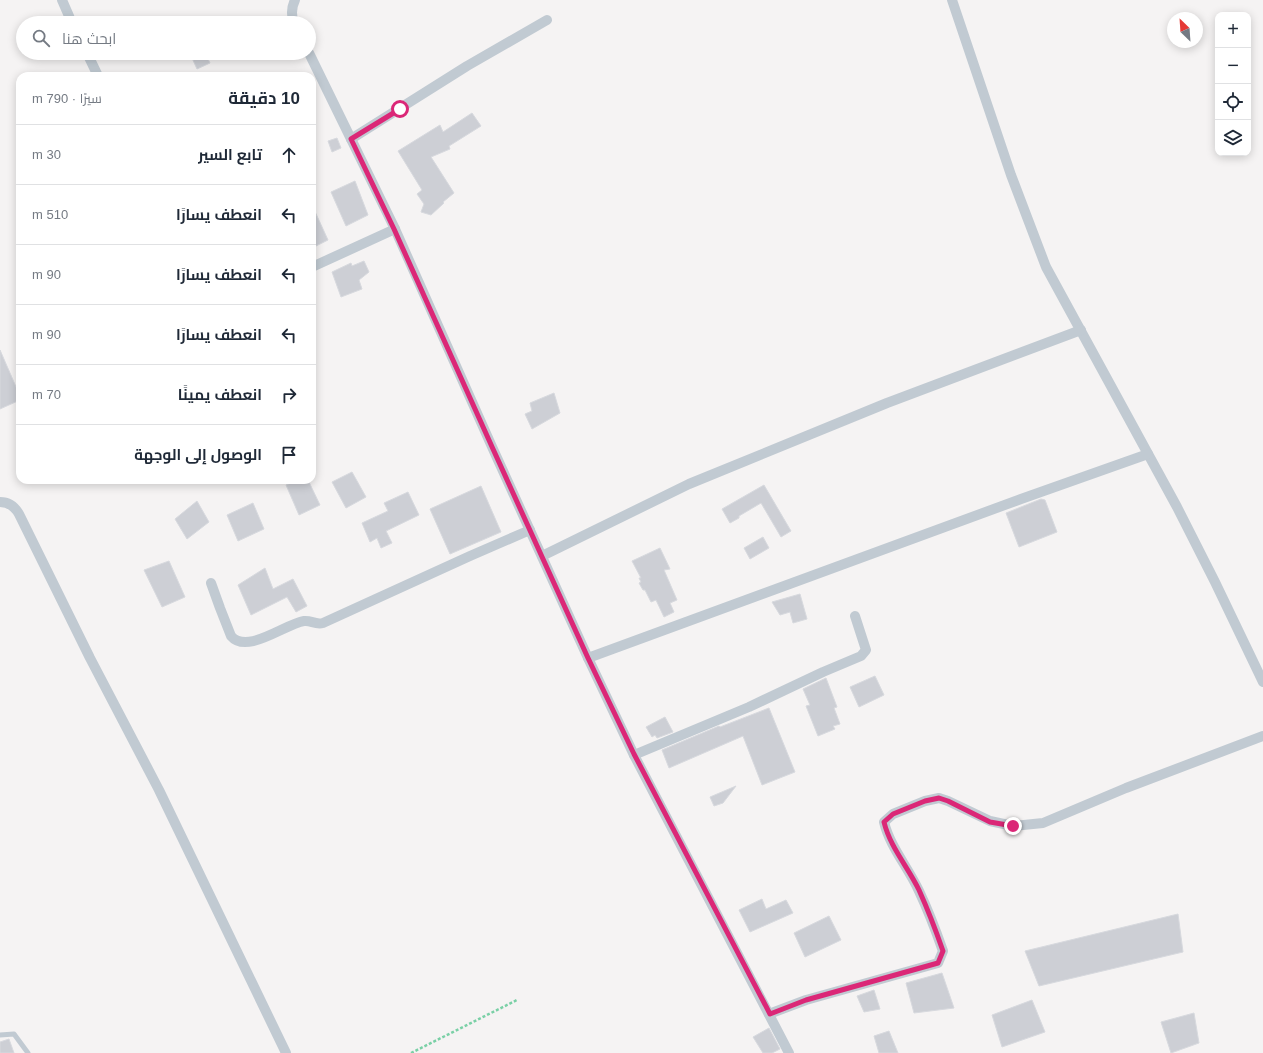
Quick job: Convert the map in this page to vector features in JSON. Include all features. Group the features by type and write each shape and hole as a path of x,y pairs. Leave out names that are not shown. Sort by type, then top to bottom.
{"street":[{"path":"62,0 69,16"},
{"path":"292,16 292,6 295,0"},
{"path":"952,0 1011,176 1046,267 1148,454 1215,582 1263,682"},
{"path":"351,139 468,66 547,20"},
{"path":"90,60 96,72"},
{"path":"312,60 394,229 588,658 634,754 789,1053"},
{"path":"316,265 394,229"},
{"path":"542,556 689,484 887,403 1081,330"},
{"path":"588,658 1148,454"},
{"path":"0,502 8,503 13,506 19,514 90,658 159,790 286,1053"},
{"path":"211,583 231,636 234,640 241,643 248,642 266,638 305,621 318,624 323,623 530,530"},
{"path":"634,754 749,707 861,656 866,650 855,616"},
{"path":"770,1014 806,1000 938,963 943,951 938,938 919,890 887,834 884,822 893,814 925,801 939,798 990,822 1013,826 1043,822 1126,788 1263,736"}],"lane":[{"path":"0,1035 14,1034 28,1053"}],"path":[{"path":"411,1053 517,1000"}],"building":[{"path":"193,60 208,60 210,63 197,69"},
{"path":"472,113 481,126 449,146 450,149 431,157 454,193 431,215 421,212 424,204 417,194 422,190 398,151 440,125 443,132"},
{"path":"337,138 341,148 332,152 328,141"},
{"path":"355,181 368,215 346,226 331,192"},
{"path":"316,214 328,240 316,246"},
{"path":"364,261 369,272 359,280 362,289 341,297 332,272 351,263 352,266"},
{"path":"0,350 16,387 16,402 0,409"},
{"path":"554,393 560,413 532,429 525,414 532,411 530,403"},
{"path":"352,472 366,497 346,508 332,482"},
{"path":"310,484 320,505 299,515 286,485"},
{"path":"764,485 791,531 781,537 761,503 730,523 722,509"},
{"path":"481,486 501,532 450,554 430,509"},
{"path":"408,492 419,515 386,531 392,543 381,548 377,538 370,542 362,523 388,511 384,503"},
{"path":"1041,499 1045,500 1057,532 1019,547 1006,513"},
{"path":"197,501 209,522 187,539 175,519"},
{"path":"253,503 264,529 238,541 227,515"},
{"path":"763,537 769,548 750,559 744,548"},
{"path":"660,548 670,569 664,570 677,600 670,603 674,612 664,617 656,600 651,602 645,590 643,590 639,583 641,582 639,578 641,578 632,561"},
{"path":"169,561 185,597 162,607 144,570"},
{"path":"265,568 273,589 293,579 307,606 296,612 287,597 251,615 238,585"},
{"path":"800,594 807,619 793,623 790,612 780,615 772,602"},
{"path":"875,676 884,695 859,707 850,687"},
{"path":"826,678 837,707 834,708 840,724 833,726 835,729 818,736 806,706 810,705 803,689"},
{"path":"769,708 795,772 762,785 743,736 669,768 662,750 719,726 720,727"},
{"path":"665,717 673,732 657,738 655,735 652,737 646,727"},
{"path":"736,786 723,803 714,806 710,797"},
{"path":"762,899 766,909 786,900 793,913 750,932 739,910"},
{"path":"1178,914 1183,952 1039,986 1025,951"},
{"path":"829,916 841,940 805,957 794,933"},
{"path":"942,973 954,1008 914,1013 906,983"},
{"path":"874,990 880,1009 864,1012 857,996"},
{"path":"1032,1000 1045,1032 1002,1047 992,1015"},
{"path":"1194,1013 1199,1043 1171,1053 1161,1022"},
{"path":"769,1028 780,1049 772,1053 763,1053 753,1037"},
{"path":"889,1031 898,1053 879,1053 874,1036"},
{"path":"9,1039 14,1053 0,1053 0,1042"}],"route":[{"path":"400,109 351,139 374,185 588,658 634,754 770,1014 806,1000 938,963 943,951 938,938 919,890 887,834 884,822 893,814 925,801 939,798 990,822 1013,826"}]}
